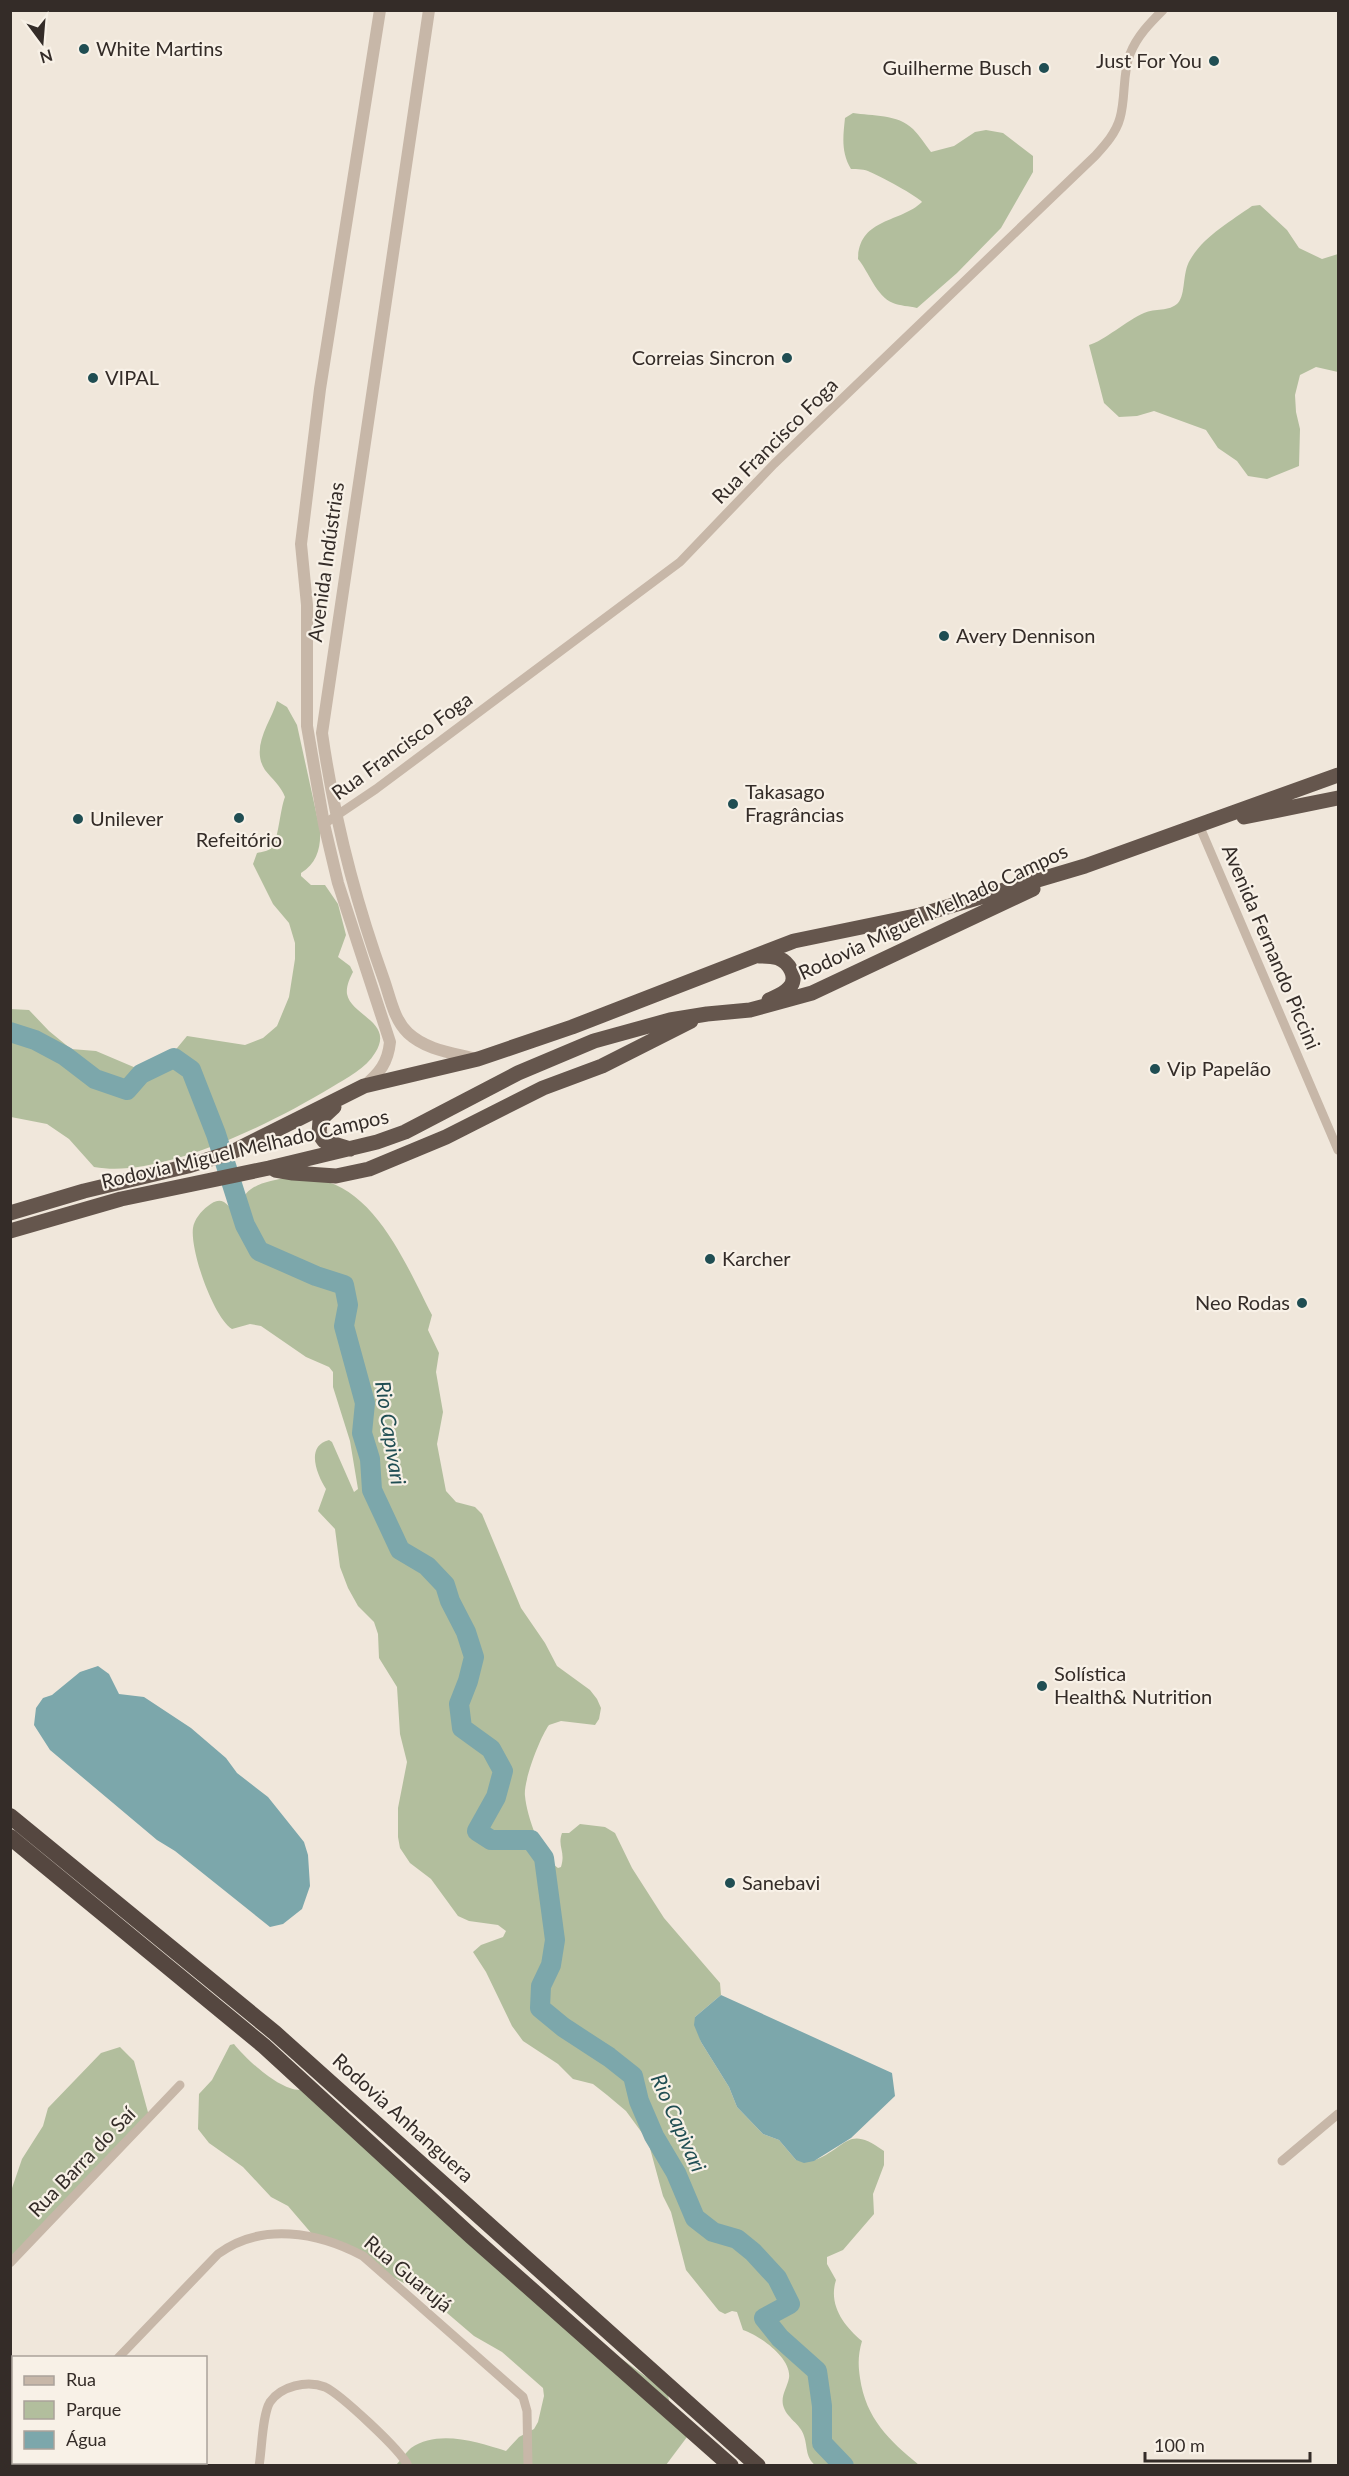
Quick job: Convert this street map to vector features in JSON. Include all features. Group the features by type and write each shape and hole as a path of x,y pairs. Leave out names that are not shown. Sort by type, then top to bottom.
{"highway":[{"name":"Rodovia Miguel Melhado Campos","path":"10,1213 84,1191 188,1166 232,1152 364,1086 478,1059 572,1027 794,941 931,912 1085,866 1338,775"},
{"path":"1220,818 1262,814 1338,798"},
{"name":"Rodovia Miguel Melhado Campos","path":"10,1231 121,1199 263,1170 352,1149 405,1132 518,1073 594,1041 670,1020 750,1010 789,1001 838,983 934,935 1085,866"},
{"path":"750,1010 788,990 793,981 791,969 780,958 754,957"},
{"path":"263,1170 336,1176 369,1169 446,1137 543,1088 602,1066 707,1014"},
{"path":"352,1149 324,1141 319,1134 319,1124 324,1115 364,1086"},
{"name":"Rodovia Anhanguera","path":"10,1816 275,2033 758,2466"},
{"name":"Rodovia Anhanguera","path":"10,1837 264,2046 472,2237 731,2466"}],"street":[{"name":"Avenida Indústrias","path":"364,1086 382,1068 389,1056 390,1042 341,893 324,824 307,726 306,576 302,544 320,389 380,10"},
{"name":"Avenida Indústrias","path":"429,10 323,723 323,743 336,816 365,922 402,1027 422,1044 478,1059"},
{"name":"Rua Francisco Foga","path":"324,824 471,719 680,562 774,464 1095,156 1111,137 1120,119 1125,74 1136,42 1146,27 1163,10"},
{"name":"Avenida Fernando Piccini","path":"1199,825 1338,1150"},
{"name":"Rua Barra do Saí","path":"10,2263 180,2085"},
{"path":"1282,2162 1338,2114"},
{"name":"Rua Guarujá","path":"120,2356 218,2254 230,2245 263,2234 315,2236 340,2243 363,2256 523,2397 527,2411 528,2466"},
{"path":"260,2466 270,2402 287,2388 309,2385 324,2387 337,2396 396,2447 408,2466"}],"green space":[{"path":"853,113 884,116 907,124 931,152 954,146 975,132 986,130 1003,133 1033,156 1033,172 1001,228 957,273 917,308 887,300 877,289 858,259 860,246 865,236 873,228 913,209 922,202 868,171 851,169 844,150 843,138 845,118"},
{"path":"1260,205 1287,230 1299,248 1322,259 1338,254 1338,372 1316,367 1300,375 1295,395 1300,429 1299,466 1267,479 1248,476 1237,461 1218,448 1206,430 1154,411 1137,416 1119,417 1104,403 1089,345 1144,313 1170,308 1178,303 1190,260 1202,244 1252,206"},
{"path":"277,701 287,707 297,725 320,830 317,855 311,865 301,873 301,876 311,885 325,885 338,904 346,935 338,957 350,966 353,972 347,994 350,1002 376,1027 380,1034 380,1042 371,1058 350,1076 266,1123 217,1145 168,1161 144,1166 106,1169 94,1167 69,1139 47,1124 11,1117 10,1009 29,1010 71,1049 96,1051 136,1068 150,1067 168,1059 187,1036 245,1045 263,1038 277,1026 289,997 295,943 289,923 273,904 253,864 257,853 268,850 273,845 285,797 265,770 260,752 263,735"},
{"path":"288,1177 320,1180 340,1187 358,1199 374,1215 401,1255 432,1315 428,1330 439,1353 436,1372 443,1412 437,1444 446,1491 456,1502 475,1507 482,1514 521,1608 545,1643 557,1666 590,1690 601,1708 595,1725 561,1721 549,1725 533,1760 525,1796 532,1825 546,1855 558,1868 561,1867 562,1833 569,1833 580,1824 605,1827 615,1833 632,1868 664,1918 720,1983 721,1995 695,2017 701,2042 729,2087 737,2107 763,2134 779,2140 796,2160 815,2160 848,2140 855,2139 872,2143 884,2151 884,2165 873,2194 874,2214 843,2250 827,2257 827,2264 836,2280 834,2298 839,2314 849,2329 862,2341 859,2355 860,2378 873,2417 898,2447 919,2465 816,2466 812,2463 800,2428 787,2414 783,2405 789,2370 780,2355 765,2342 743,2330 737,2312 732,2311 725,2314 719,2311 686,2270 671,2212 663,2196 648,2141 626,2111 607,2095 593,2084 573,2079 558,2064 523,2041 512,2026 486,1972 473,1952 481,1945 503,1937 506,1931 498,1925 469,1921 458,1916 431,1879 410,1863 400,1848 398,1808 407,1762 400,1734 397,1687 379,1658 378,1634 374,1622 358,1606 348,1588 340,1567 335,1529 318,1511 326,1489 315,1462 317,1448 322,1443 329,1440 332,1442 354,1492 358,1489 350,1441 333,1387 333,1372 329,1367 306,1357 261,1326 250,1324 232,1329 217,1311 204,1282 195,1251 193,1228 198,1216 205,1208 216,1201 224,1202 242,1224 241,1205 248,1192 266,1182"},
{"path":"234,2044 275,2081 284,2086 302,2090 615,2354 667,2392 673,2415 687,2437 666,2465 396,2465 411,2448 433,2439 471,2441 506,2451 519,2437 534,2429 544,2396 543,2388 502,2352 474,2336 426,2295 389,2275 366,2256 312,2234 288,2206 271,2197 243,2167 209,2143 198,2129 199,2094 212,2080 230,2045"},
{"path":"120,2047 134,2061 149,2116 11,2267 11,2191 22,2159 43,2126 48,2108 101,2053"}],"water":[{"path":"98,1666 109,1674 119,1694 144,1697 191,1728 226,1758 237,1773 268,1797 304,1842 308,1855 310,1886 302,1909 283,1924 270,1927 175,1851 157,1840 50,1750 34,1725 36,1708 43,1698 52,1695 80,1672"},
{"path":"721,1995 892,2073 895,2096 851,2138 814,2161 804,2163 796,2160 779,2140 763,2134 737,2107 729,2087 701,2042 694,2025 695,2017"}],"waterway":[{"name":"Rio Capivari","path":"10,1032 35,1040 65,1056 95,1079 127,1090 141,1074 174,1058 191,1070 216,1134 245,1225 259,1251 316,1276 344,1285 348,1305 344,1326 365,1403 362,1433 370,1459 372,1490 400,1550 427,1566 445,1585 450,1601 466,1632 474,1657 459,1704 462,1728 491,1749 503,1771 496,1797 477,1831 491,1840 531,1840 544,1858 555,1940 551,1965 541,1986 540,2008 633,2076 639,2101 654,2136 676,2173 695,2218 713,2232 737,2239 753,2252 777,2278 790,2304 764,2318 780,2338 817,2371 822,2406 822,2443 844,2466"}],"place":[{"name":"White Martins","path":"84,49"},
{"name":"Just For You","path":"1214,61"},
{"name":"Guilherme Busch","path":"1044,68"},
{"name":"Correias Sincron","path":"787,358"},
{"name":"VIPAL","path":"93,378"},
{"name":"Avery Dennison","path":"944,636"},
{"name":"Takasago Fragrâncias","path":"733,804"},
{"name":"Refeitório","path":"239,818"},
{"name":"Unilever","path":"78,819"},
{"name":"Vip Papelão","path":"1155,1069"},
{"name":"Karcher","path":"710,1259"},
{"name":"Neo Rodas","path":"1302,1303"},
{"name":"Solística Health& Nutrition","path":"1042,1686"},
{"name":"Sanebavi","path":"730,1883"}]}
